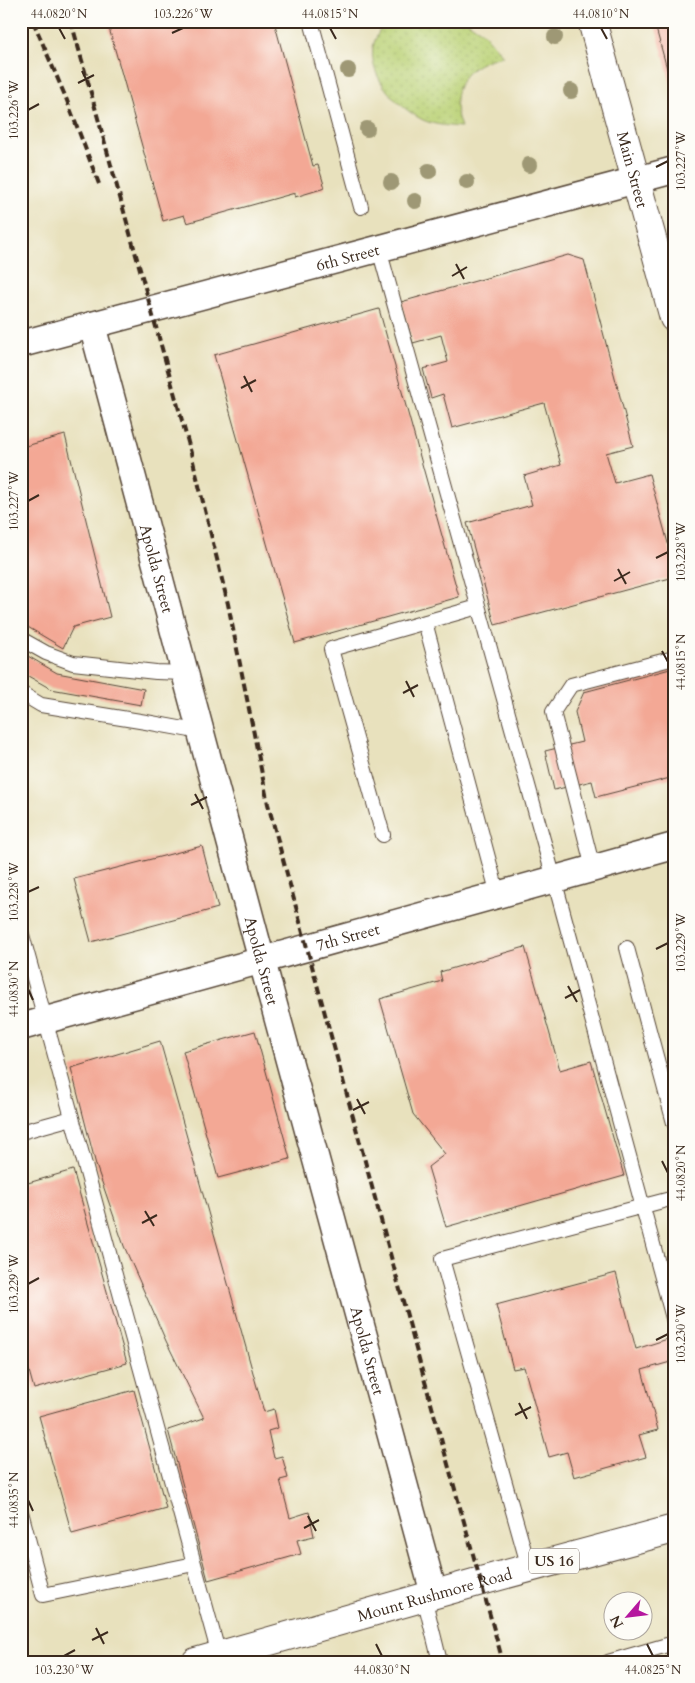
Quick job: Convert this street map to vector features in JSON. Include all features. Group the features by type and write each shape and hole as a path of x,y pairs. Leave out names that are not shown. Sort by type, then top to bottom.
{"main road":[{"name":"Main Street","path":"592,21 674,318"},
{"name":"Mount Rushmore Road","path":"207,1659 674,1529"}],"street":[{"name":"6th Street","path":"22,340 92,325 674,170"},
{"name":"Apolda Street","path":"92,325 429,1596"},
{"name":"7th Street","path":"34,1024 674,846"}],"lane":[{"path":"311,21 361,207"},
{"path":"379,249 554,879 674,1322"},
{"path":"383,835 331,650 478,607"},
{"path":"425,622 498,895"},
{"path":"21,639 46,653 74,664 185,673"},
{"path":"593,868 554,712 571,684 674,658"},
{"path":"21,693 41,705 201,732"},
{"path":"21,931 34,1024 72,1118 194,1564 207,1659"},
{"path":"627,948 674,1123"},
{"path":"21,1132 72,1118"},
{"path":"529,1568 442,1259 674,1198"},
{"path":"21,1512 43,1595 194,1564"},
{"path":"429,1596 440,1662"},
{"path":"608,1662 674,1643"}],"green space":[{"path":"388,21 466,21 484,33 503,56 478,65 462,80 456,101 461,127 446,126 423,120 402,106 384,87 374,64 373,52 377,35"}],"building":[{"path":"107,21 274,21 313,166 318,165 325,188 295,197 295,193 187,223 184,215 163,221"},
{"path":"654,21 674,21 673,91"},
{"path":"568,255 584,260 633,446 606,453 615,483 649,474 674,565 674,577 495,625 467,523 532,505 524,476 561,465 544,403 452,428 443,394 431,398 423,369 448,362 441,335 413,343 401,302"},
{"path":"379,309 459,597 295,643 214,355"},
{"path":"21,430 26,446 65,435 110,617 73,627 63,648 21,623"},
{"path":"21,652 57,673 144,689 141,705 51,689 21,672"},
{"path":"674,668 674,777 596,797 592,781 554,790 545,751 582,742 575,712 584,692"},
{"path":"202,846 218,908 91,942 74,879"},
{"path":"525,947 560,1070 591,1061 624,1176 446,1227 428,1167 445,1154 413,1114 380,999 442,981 440,972"},
{"path":"255,1031 290,1159 218,1178 183,1051"},
{"path":"160,1041 264,1412 274,1409 278,1428 268,1431 274,1458 282,1456 288,1478 280,1480 290,1518 309,1512 314,1536 297,1540 301,1554 208,1580 168,1430 204,1418 166,1341 124,1246 96,1165 71,1068"},
{"path":"73,1170 127,1363 34,1389 21,1342 21,1185"},
{"path":"616,1273 636,1349 674,1337 674,1361 642,1370 658,1430 639,1435 646,1457 574,1477 567,1452 549,1457 524,1367 513,1369 496,1305"},
{"path":"134,1390 166,1508 72,1534 39,1416"}],"railway":[{"path":"33,21 66,98 99,184"},
{"path":"71,21 191,453 228,604 268,804 503,1662"}]}
